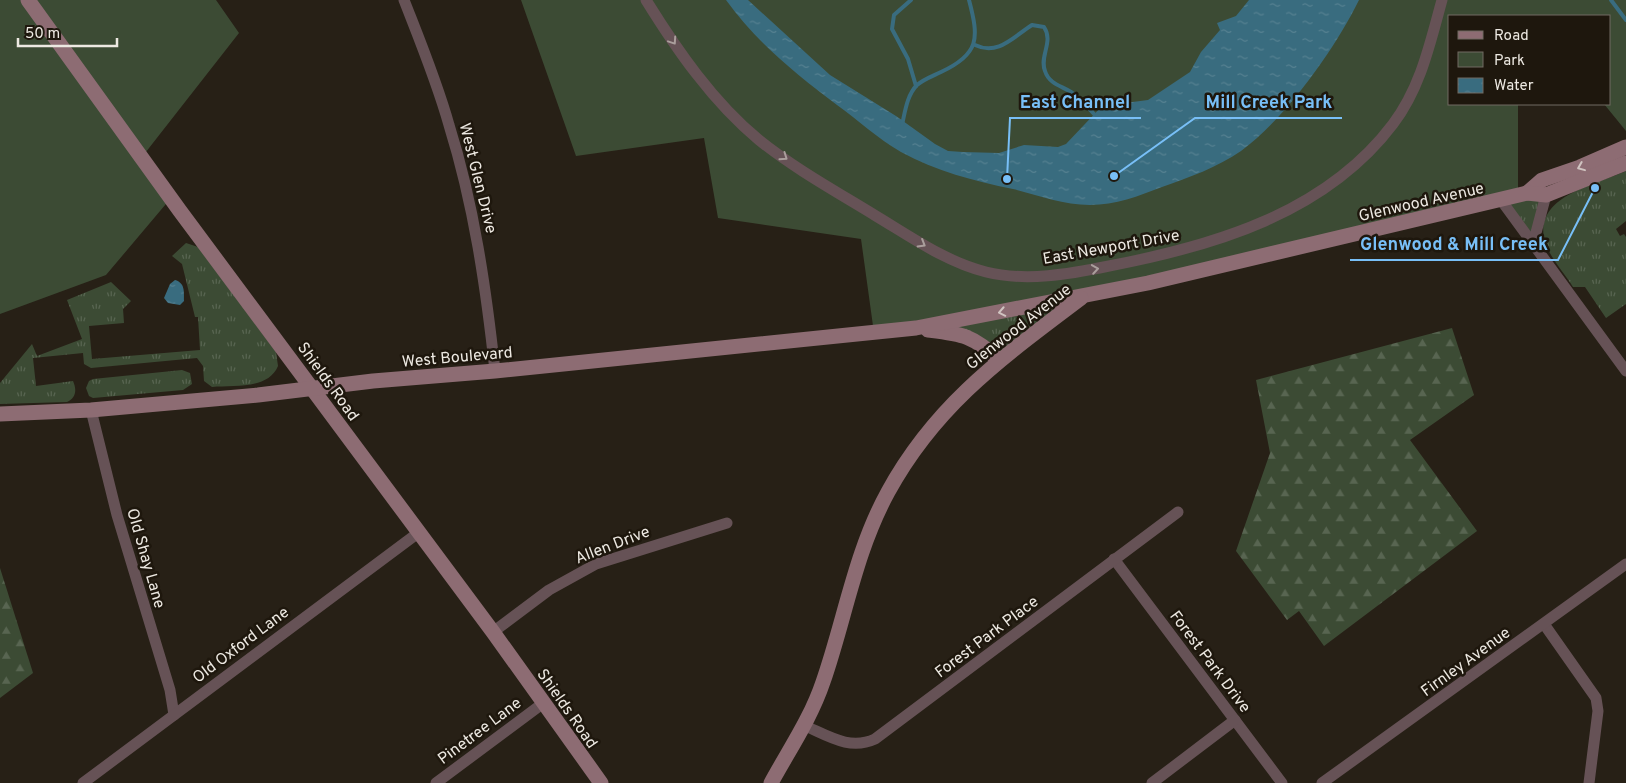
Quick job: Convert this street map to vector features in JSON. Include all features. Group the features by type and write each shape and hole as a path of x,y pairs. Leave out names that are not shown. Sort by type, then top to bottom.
{"street":[{"name":"Shields Road","path":"28,0 180,211 493,632 542,704 601,783"},
{"name":"West Glen Drive","path":"404,0 434,77 463,176 484,278 495,371"},
{"name":"East Newport Drive","path":"646,0 705,84 739,122 788,161 946,257 988,272 1030,276 1095,269 1189,249 1254,226 1322,190 1359,162 1388,130 1404,108 1426,60 1442,0"},
{"name":"Glenwood Avenue","path":"1527,193 1542,180 1580,167 1626,147"},
{"name":"Glenwood Avenue","path":"771,783 823,684 856,567 888,493 909,457 936,421 965,390 998,360 1084,296 1527,193 1546,195 1626,163"},
{"path":"1533,244 1546,195"},
{"path":"1501,200 1626,371"},
{"name":"West Boulevard","path":"0,414 91,410 916,328 1084,296"},
{"name":"West Boulevard","path":"916,328 963,335 982,344 998,360"},
{"name":"Old Shay Lane","path":"91,410 117,515 170,690 174,715"},
{"name":"Forest Park Place","path":"803,725 844,743 854,745 865,744 875,739 1178,512"},
{"name":"Allen Drive","path":"493,632 549,590 596,564 727,523"},
{"name":"Old Oxford Lane","path":"83,783 418,533"},
{"name":"Forest Park Drive","path":"1114,559 1282,783"},
{"name":"Firnley Avenue","path":"1322,783 1626,564"},
{"path":"1544,624 1596,698 1598,711 1589,783"},
{"name":"Pinetree Lane","path":"436,783 542,704"},
{"path":"1152,783 1235,720"}],"green space":[{"path":"0,0 216,0 239,33 142,157 171,198 106,275 0,314"},
{"path":"521,0 1626,0 1626,131 1605,105 1611,105 1611,15 1448,15 1448,105 1518,105 1518,195 1148,283 874,333 861,239 718,218 704,138 576,156"},
{"path":"1626,171 1626,221 1616,229 1620,236 1624,234 1626,237 1626,304 1606,318 1585,287 1573,287 1546,245 1543,229 1547,215 1556,204 1568,195"},
{"path":"1546,195 1533,244 1501,200"},
{"path":"186,243 198,247 276,352 278,366 273,374 258,383 249,385 212,387 204,381 203,366 197,358 91,368 84,364 83,353 33,358 36,386 73,381 75,388 74,396 67,402 0,404 0,383 32,344 37,356 82,339 67,300 111,282 131,301 123,309 124,323 89,326 92,359 200,350 198,317 195,317 182,264 172,256"},
{"path":"1084,296 998,360 982,344 916,328"},
{"path":"1452,328 1474,395 1410,440 1477,531 1324,646 1299,611 1287,620 1236,551 1270,453 1256,380"},
{"path":"182,370 190,373 192,384 183,390 93,398 89,396 86,388 89,381 93,379"},
{"path":"0,568 33,673 0,698"}],"water":[{"path":"726,0 748,0 830,75 896,116 935,144 948,151 999,153 1024,145 1058,147 1066,144 1102,106 1148,100 1190,72 1201,52 1220,30 1217,23 1236,16 1249,0 1359,0 1337,40 1308,82 1275,121 1241,151 1203,172 1145,194 1118,202 1080,205 1060,202 970,179 928,165 901,152 876,135 792,69 764,44"},
{"path":"175,280 181,283 183,288 184,301 180,305 168,303 164,298 170,284"}],"waterway":[{"path":"911,0 894,15 892,29 908,59 916,86"},
{"path":"902,125 905,109 917,85 954,65 970,51 975,35 969,0"},
{"path":"1611,0 1626,20"},
{"path":"975,45 983,48 998,47 1012,40 1032,25 1044,27 1048,38 1044,65 1049,79 1071,92 1094,114"}],"place":[{"name":"Mill Creek Park","path":"1114,176"},
{"name":"East Channel","path":"1007,179"},
{"name":"Glenwood & Mill Creek","path":"1595,188"}]}
